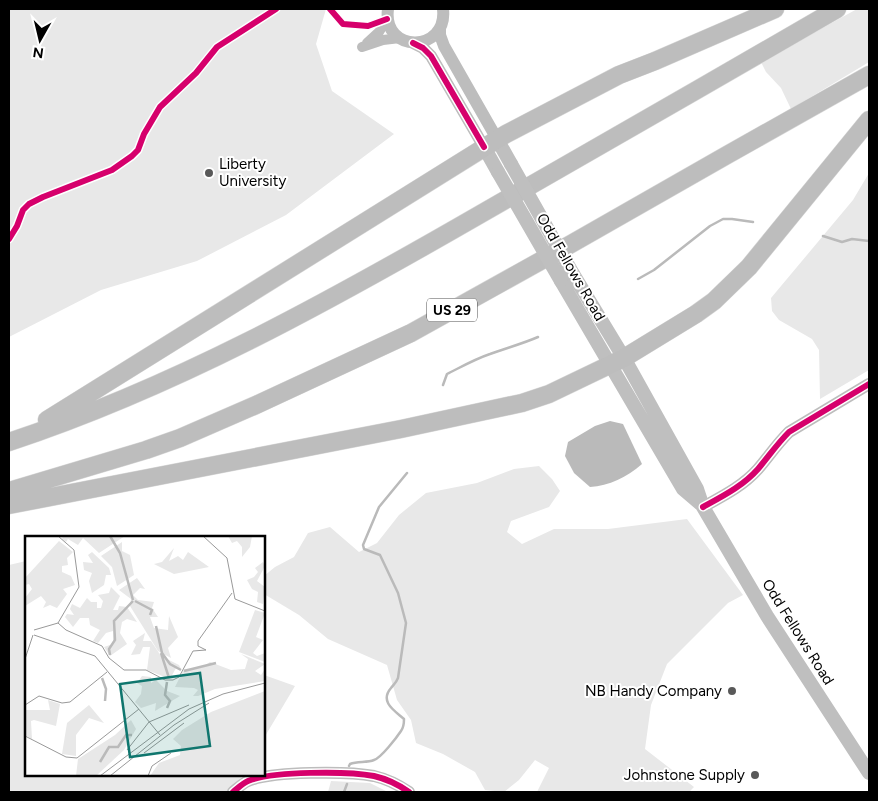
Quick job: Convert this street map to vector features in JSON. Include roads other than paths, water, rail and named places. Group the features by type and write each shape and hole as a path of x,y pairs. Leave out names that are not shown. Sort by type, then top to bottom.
{"highway":[{"path":"13,440 491,143 619,75 775,9"},
{"path":"13,440 88,413 274,329 370,278 837,9"},
{"name":"US 29","path":"9,491 180,438 256,406 411,333 869,75"},
{"path":"9,506 401,430 522,403 550,394 617,362 696,314 733,284 869,120"}],"main road":[{"name":"Odd Fellows Road","path":"491,143 511,164 567,278"},
{"name":"Odd Fellows Road","path":"491,143 498,172 567,278 697,489 703,507 767,616 869,773"}],"street":[{"path":"413,43 428,40 440,28 444,11"},
{"path":"388,14 394,33 400,38"},
{"path":"388,14 375,36 362,47 383,40 400,38"},
{"name":"Odd Fellows Road","path":"440,28 440,35 444,46 491,143"},
{"name":"Odd Fellows Road","path":"400,38 423,48 431,56 491,143"},
{"path":"703,507 730,492 750,477 788,432 869,384"},
{"path":"233,792 248,781 260,777 286,774 344,773 375,776 393,782 409,792"}],"waterway":[{"path":"638,279 654,270 710,226 723,219 753,222"},
{"path":"823,236 842,242 852,239 869,241"},
{"path":"443,385 447,374 484,356 538,337"},
{"path":"349,766 353,763 377,758 385,752 404,725 404,719 390,706 387,698 388,693 398,678 406,623 398,593 380,555 364,549 363,545 379,507 407,473"},
{"path":"344,792 347,784"}],"place":[{"name":"Liberty University","path":"209,173"},
{"name":"NB Handy Company","path":"732,691"},
{"name":"Johnstone Supply","path":"755,775"}]}
